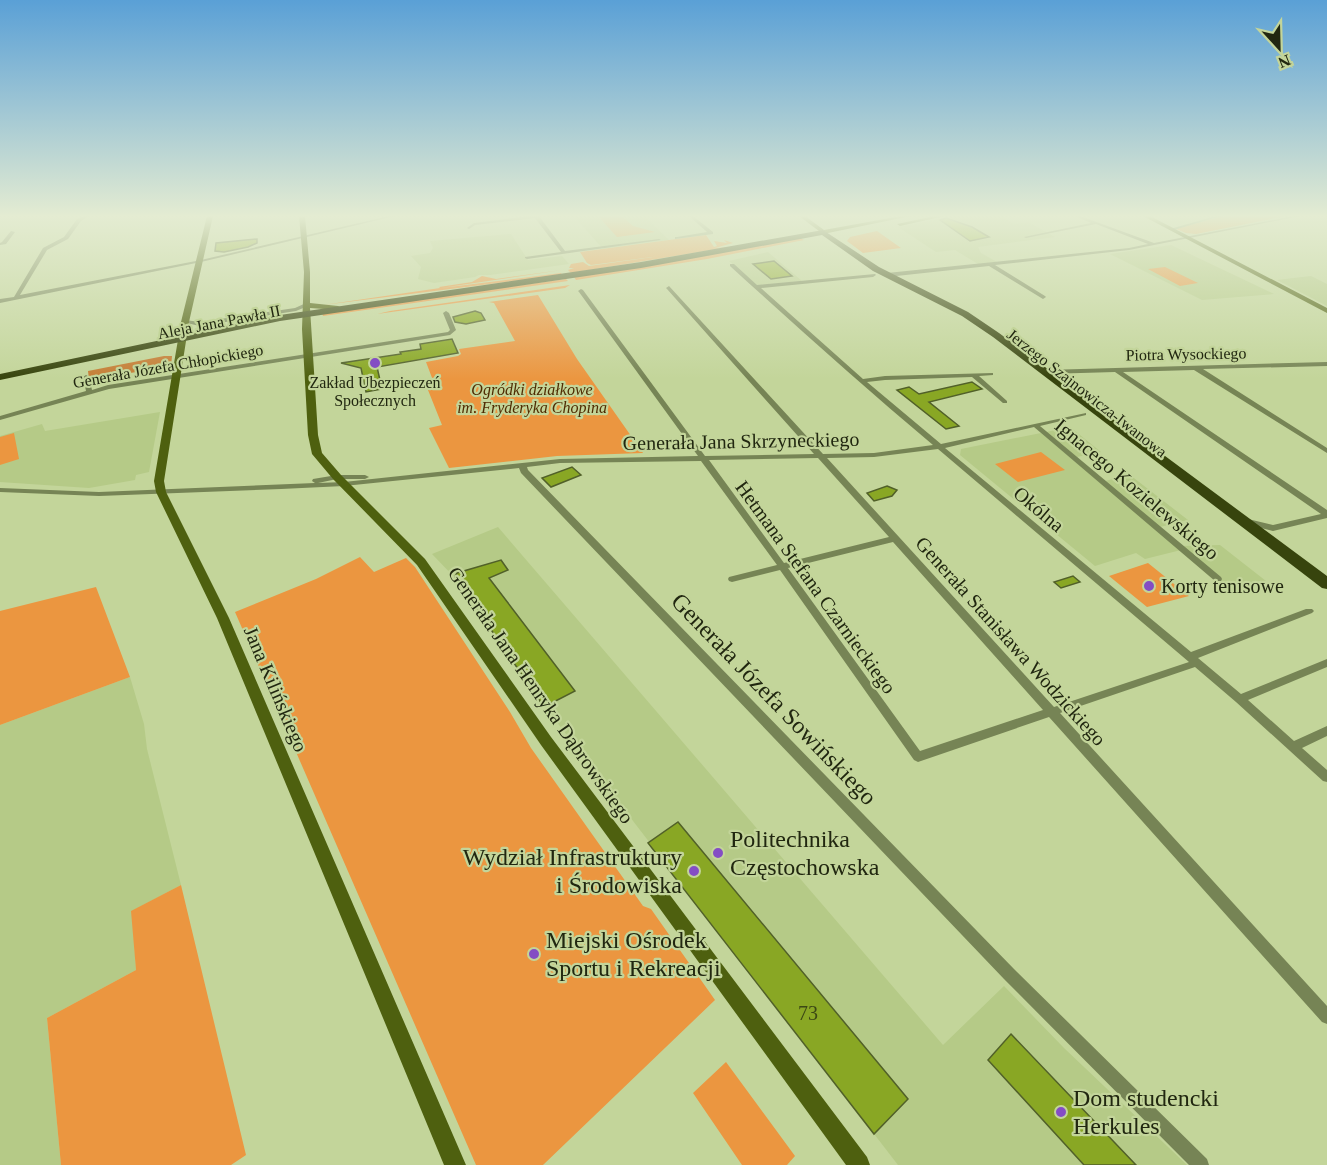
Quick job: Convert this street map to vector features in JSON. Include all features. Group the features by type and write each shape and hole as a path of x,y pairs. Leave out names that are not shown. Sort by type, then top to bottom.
{"main road":[{"name":"Aleja Jana Pawła II","path":"0,384 306,313 608,270"},
{"name":"Aleja Jana Pawła II","path":"306,313 652,270"},
{"name":"Jerzego Szajnowicza-Iwanowa","path":"867,270 971,325 1084,414 1327,596"},
{"name":"Jerzego Szajnowicza-Iwanowa","path":"880,270 965,314 1244,521 1270,533 1327,584"},
{"name":"Aleja Jana Pawła II","path":"0,377 183,342"}],"street":[{"path":"16,298 32,270"},
{"path":"0,301 154,270"},
{"name":"Jana Kilińskiego","path":"199,270 185,322 178,376 159,481 161,492 223,618 455,1165"},
{"name":"Generała Jana Henryka Dąbrowskiego","path":"307,270 306,313 314,445 322,461 422,562 546,741 859,1165"},
{"name":"Okólna","path":"738,270 938,447 1240,699 1327,777"},
{"path":"887,275 930,270"},
{"path":"1000,270 1043,297"},
{"path":"1251,270 1327,311"},
{"path":"755,286 873,275"},
{"name":"Generała Stanisława Wodzickiego","path":"669,288 1327,1017"},
{"name":"Hetmana Stefana Czarnieckiego","path":"581,291 782,566 918,758 1051,712"},
{"path":"185,322 200,324 296,309 306,313"},
{"name":"Generała Józefa Chłopickiego","path":"0,418 89,391 452,333 453,330 446,313"},
{"name":"Piotra Wysockiego","path":"1046,372 1327,364"},
{"path":"1196,368 1327,451"},
{"path":"1116,370 1327,514"},
{"path":"862,381 991,374"},
{"path":"974,375 1005,402"},
{"path":"86,377 89,391"},
{"name":"Generała Jana Skrzyneckiego","path":"0,490 60,494 282,488 522,464 703,457 874,455 938,447 1084,414"},
{"name":"Ignacego Kozielewskiego","path":"1035,425 1218,579"},
{"name":"Generała Józefa Sowińskiego","path":"522,464 524,471 1009,974 1201,1165"},
{"path":"1270,533 1327,514"},
{"path":"732,579 894,539"},
{"path":"1051,712 1193,660 1309,611"},
{"path":"1240,699 1327,663"},
{"path":"1294,746 1327,731"}],"shaded area":[{"path":"420,270 523,270 434,283 418,279"},
{"path":"740,270 790,270 802,281 757,285"},
{"path":"1143,270 1224,270 1274,294 1202,300"},
{"path":"1311,276 1327,284 1327,306 1277,280"},
{"path":"172,356 171,367 89,379 88,371"},
{"path":"160,412 149,472 136,475 135,480 89,488 0,482 0,436 42,424 45,431"},
{"path":"1070,427 1101,452 1077,457 1046,432"},
{"path":"1041,433 1181,550 1145,559 1136,553 1095,566 960,455 961,449"},
{"path":"1130,475 1188,520 1160,527 1105,481"},
{"name":"Politechnika Częstochowska","path":"498,527 943,1045 1004,986 1064,1048 1187,1165 898,1165 556,721 458,581 432,554"},
{"path":"1220,545 1266,581 1230,589 1180,546"},
{"path":"130,677 144,724 147,749 181,885 132,911 136,970 47,1018 61,1165 0,1165 0,725"}],"green space":[{"path":"560,270 441,288 561,273 562,275 323,305 440,288 472,282 482,276 496,279"},
{"path":"568,270 587,270 571,273"},
{"path":"612,270 636,270 576,280 574,277"},
{"path":"1151,270 1172,270 1198,283 1180,286"},
{"path":"566,279 568,281 323,316 322,313"},
{"path":"570,285 565,288 377,314 390,311"},
{"name":"Ogródki działkowe im. Fryderyka Chopina","path":"538,295 577,359 643,453 557,456 449,468 429,428 442,425 426,385 434,383 426,362 458,356 461,354 459,349 515,341 494,303 489,302"},
{"path":"14,433 19,459 0,465 0,437"},
{"path":"1041,452 1065,470 1018,482 995,464"},
{"name":"Miejski Ośrodek Sportu i Rekreacji","path":"360,557 374,572 406,558 415,567 531,748 643,906 651,909 715,1000 543,1165 476,1165 235,612 316,579"},
{"name":"Korty tenisowe","path":"1148,563 1189,596 1147,607 1109,576"},
{"path":"96,587 130,677 0,725 0,611"},
{"path":"181,885 246,1155 231,1165 61,1165 47,1018 136,970 131,911"},
{"path":"726,1062 795,1156 787,1165 742,1165 693,1093"}],"building":[{"path":"761,270 785,270 792,276 771,279"},
{"path":"475,311 481,313 485,320 466,324 455,322 453,317"},
{"name":"Zakład Ubezpieczeń Społecznych","path":"452,339 458,353 377,367 382,389 366,392 361,368 341,363 401,354 400,352 421,349 420,344"},
{"path":"972,382 982,389 929,402 959,426 946,429 897,390 909,387 919,394"},
{"path":"572,467 581,475 551,487 542,478"},
{"path":"887,486 897,490 892,496 874,501 867,493"},
{"path":"501,560 508,570 489,578 575,691 544,707 455,577 457,573"},
{"path":"1073,576 1080,582 1061,588 1054,582"},
{"path":"678,822 908,1099 874,1134 648,843"},
{"name":"Dom studencki Herkules","path":"1011,1034 1136,1165 1084,1165 988,1060"}],"place":[{"name":"Zakład Ubezpieczeń Społecznych","path":"375,363"},
{"name":"Korty tenisowe","path":"1149,586"},
{"name":"Politechnika Częstochowska","path":"718,853"},
{"name":"Wydział Infrastruktury i Środowiska","path":"694,871"},
{"name":"Miejski Ośrodek Sportu i Rekreacji","path":"534,954"},
{"name":"Dom studencki Herkules","path":"1061,1112"}]}
